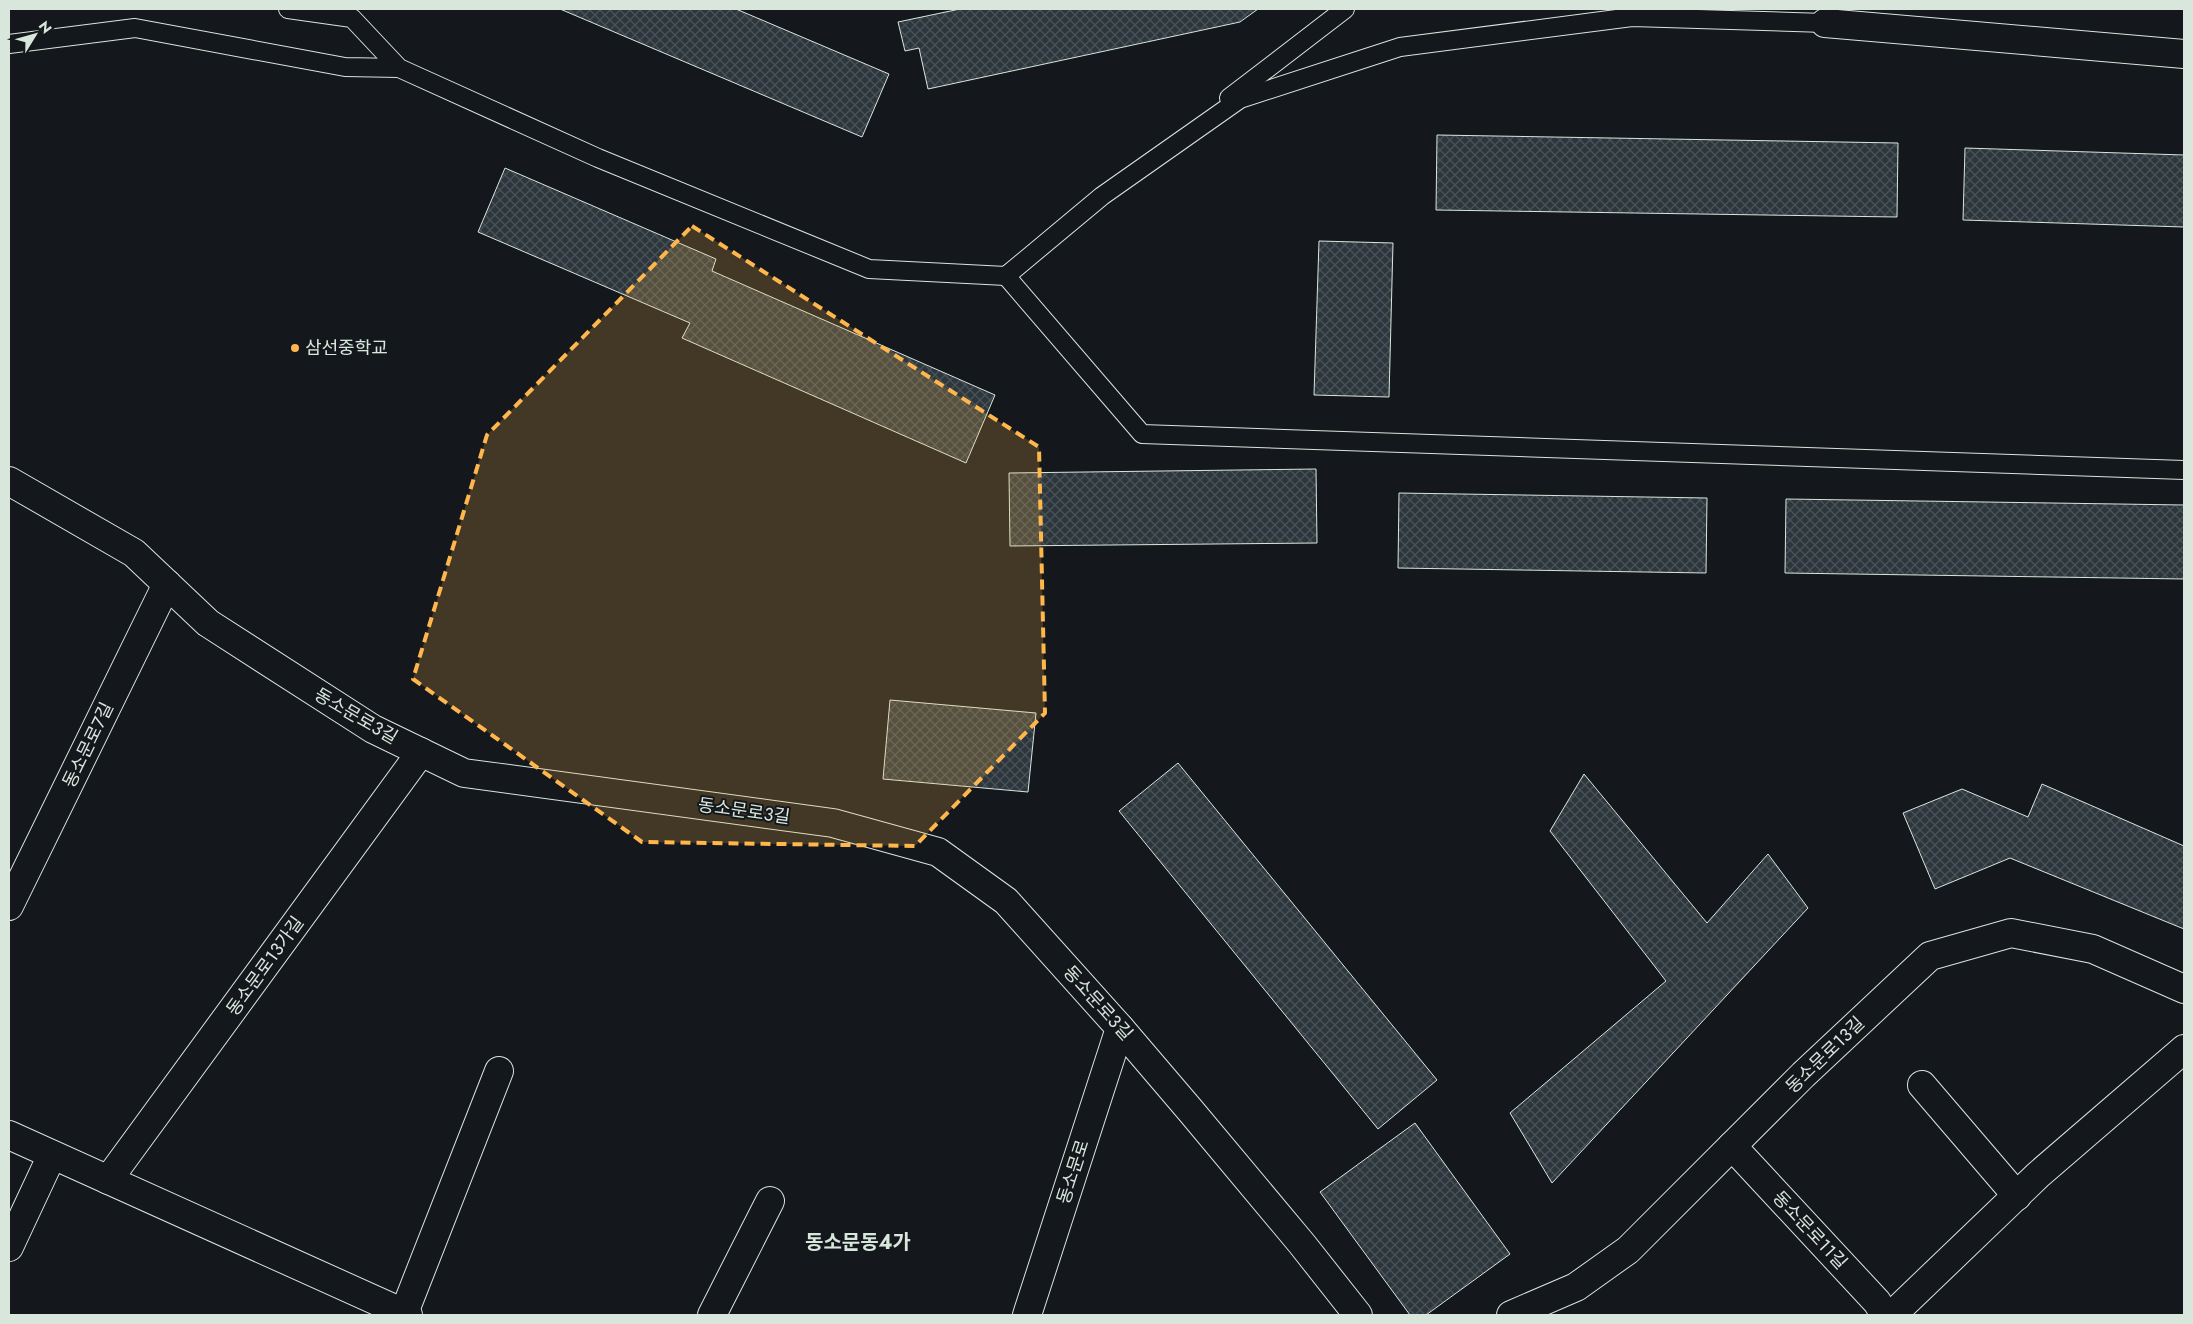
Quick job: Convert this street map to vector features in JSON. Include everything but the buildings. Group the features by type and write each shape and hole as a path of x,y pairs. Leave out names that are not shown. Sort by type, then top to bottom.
{"street":[{"path":"1824,23 2184,54"},
{"name":"동소문로3길","path":"9,480 134,553 208,623 373,729 464,773 833,823 938,852 1006,901 1120,1028 1302,1244 1358,1315"},
{"name":"동소문로7길","path":"9,906 167,584"},
{"name":"동소문로13가길","path":"108,1180 421,752"},
{"name":"동소문로13길","path":"1512,1315 1576,1287 1628,1250 1803,1075 1930,956 2011,933 2092,949 2184,989"},
{"name":"동소문로","path":"1027,1315 1120,1028"},
{"path":"1892,1315 2017,1196 2184,1049"},
{"path":"9,1135 406,1314 499,1071"},
{"path":"1922,1085 2017,1196"},
{"name":"동소문로11길","path":"1732,1146 1877,1302 1885,1315"},
{"path":"9,1247 52,1154"},
{"path":"712,1315 770,1201"}],"lane":[{"path":"288,9 352,18 399,68 598,158 869,268 1006,276 1102,196 1345,9"},
{"path":"1102,196 1240,99 1400,47 1632,17 1824,23"},
{"path":"9,44 135,28 345,67 399,68"},
{"path":"1006,276 1142,434 2184,470"}],"highlighted area":[{"path":"692,226 1039,447 1045,713 915,846 642,842 413,679 487,435"}],"place":[{"name":"삼선중학교","path":"295,348"}],"district":[{"name":"동소문동4가","path":"858,1242"}]}
